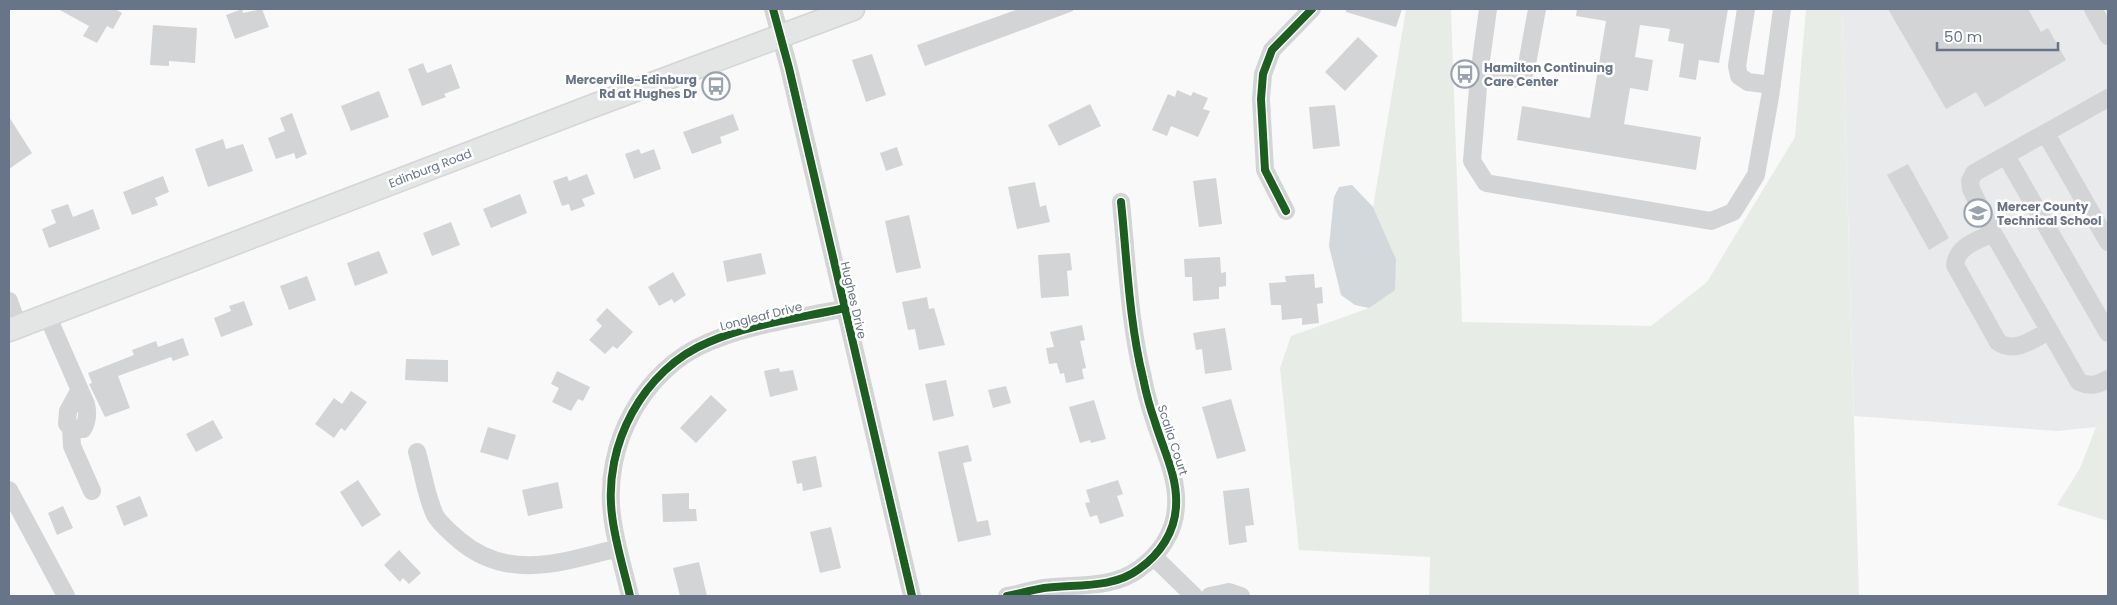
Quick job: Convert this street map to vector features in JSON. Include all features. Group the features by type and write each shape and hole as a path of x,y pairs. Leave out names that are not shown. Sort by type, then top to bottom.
{"main road":[{"name":"Edinburg Road","path":"13,328 780,35 853,9"}],"street":[{"name":"Hughes Drive","path":"773,9 912,596"},
{"path":"1286,211 1265,170 1260,99 1263,74 1272,50 1312,9"},
{"path":"1488,9 1479,75 1472,161 1486,183 1711,221 1733,212 1756,175 1772,85 1782,9"},
{"path":"1479,75 1507,79 1519,78 1526,70 1537,9"},
{"path":"1746,9 1737,66 1738,76 1748,82 1772,85"},
{"path":"2092,9 2108,36"},
{"path":"2108,98 1974,173 1970,181 1971,189 1993,233 2079,382 2088,386 2097,385 2108,379"},
{"path":"2046,134 2108,242"},
{"path":"2006,156 2108,333"},
{"name":"Scalia Court","path":"1007,596 1044,588 1105,583 1122,578 1138,570 1154,557 1165,543 1172,525 1176,506 1176,487 1154,422 1137,352 1121,202"},
{"path":"1993,233 1962,249 1956,256 1955,265 1998,342 2005,346 2017,347 2049,331"},
{"path":"9,301 13,328"},
{"name":"Longleaf Drive","path":"630,596 618,548 612,515 610,489 613,463 621,435 633,411 653,383 684,356 728,334 845,308"},
{"path":"47,315 79,391 66,417 67,424 71,428 72,446 92,491"},
{"path":"417,452 436,515 450,532 465,545 485,556 504,563 530,566 553,564 618,548"},
{"path":"9,490 66,596"},
{"path":"1154,557 1194,596"},
{"path":"1210,596 1229,592 1241,596"}],"shaded area":[{"path":"1406,9 1451,9 1462,322 1651,326 1707,282 1795,137 1806,9 1842,9 1859,596 1429,596 1430,557 1299,550 1280,368 1291,336 1369,308 1396,259 1373,207"},
{"name":"Mercer County Technical School","path":"1842,9 2108,9 2108,426 2057,431 1854,416"},
{"path":"1352,185 1373,207 1396,259 1395,290 1369,308 1355,305 1341,295 1329,246 1334,197 1339,187"},
{"path":"2108,426 2108,521 2057,505 2080,468 2096,427"}],"building":[{"path":"58,9 115,9 122,13 113,29 107,26 97,43 83,36 89,26"},
{"path":"242,9 243,13 262,9 269,27 235,39 226,15"},
{"path":"1019,9 1073,9 1073,11 925,66 917,45"},
{"path":"1346,9 1402,9 1396,27 1346,12"},
{"path":"1577,9 1728,9 1719,63 1699,60 1696,80 1679,77 1684,44 1668,41 1670,29 1640,25 1635,57 1653,60 1648,91 1630,88 1624,124 1701,137 1696,170 1517,140 1522,106 1590,118 1606,21 1576,16"},
{"path":"1888,9 2028,9 2041,32 2048,28 2066,60 1985,107 1976,92 1946,109"},
{"path":"153,25 197,28 195,63 169,61 169,66 150,65"},
{"path":"1358,37 1378,56 1345,91 1325,72"},
{"path":"872,54 886,95 866,102 852,60"},
{"path":"423,63 427,73 451,64 460,88 444,94 446,97 422,106 408,69"},
{"path":"1177,90 1191,96 1193,92 1208,98 1203,109 1210,111 1198,137 1171,126 1167,136 1152,130 1168,94 1175,97"},
{"path":"379,91 389,117 351,131 341,106"},
{"path":"1090,104 1101,126 1059,146 1048,125"},
{"path":"1335,105 1340,146 1313,149 1309,107"},
{"path":"292,113 307,154 296,159 294,153 276,159 268,138 285,131 280,118"},
{"path":"733,114 739,130 720,137 722,143 692,154 683,132"},
{"path":"9,117 32,153 9,169"},
{"path":"223,139 226,149 243,144 253,171 208,187 195,149"},
{"path":"897,147 903,165 886,171 880,153"},
{"path":"639,149 641,154 654,149 661,169 634,179 625,154"},
{"path":"1908,164 1949,238 1929,250 1887,175"},
{"path":"587,174 595,194 582,199 585,206 571,211 569,204 562,206 553,181 567,176 569,181"},
{"path":"163,176 169,192 155,198 158,205 132,215 123,192"},
{"path":"1216,178 1222,224 1199,227 1193,181"},
{"path":"1035,182 1040,207 1046,205 1050,222 1017,229 1008,187"},
{"path":"520,194 527,213 491,228 483,209"},
{"path":"68,204 73,217 93,209 100,229 49,248 42,229 56,223 51,210"},
{"path":"909,215 921,268 896,273 885,221"},
{"path":"451,222 460,245 432,256 423,233"},
{"path":"379,251 388,273 355,286 347,263"},
{"path":"761,253 766,274 727,282 723,261"},
{"path":"1070,253 1072,270 1067,271 1069,296 1041,298 1038,255"},
{"path":"1220,257 1221,273 1226,272 1226,286 1219,287 1219,299 1193,301 1192,277 1185,277 1184,259"},
{"path":"673,272 686,295 674,303 672,299 659,306 648,287"},
{"path":"1314,274 1315,288 1322,287 1323,303 1317,304 1319,323 1302,325 1302,318 1282,320 1281,305 1271,305 1269,283 1286,282 1285,276"},
{"path":"307,276 316,300 289,310 280,286"},
{"path":"927,297 929,309 934,308 945,345 919,350 915,329 908,330 902,302"},
{"path":"244,301 253,325 221,337 214,318 231,311 229,306"},
{"path":"607,308 633,332 617,349 613,346 605,354 589,340 602,326 596,320"},
{"path":"1082,325 1085,340 1080,341 1086,368 1082,369 1084,379 1066,383 1064,373 1060,374 1057,363 1049,364 1046,348 1054,347 1050,332"},
{"path":"1225,328 1232,370 1205,374 1202,349 1196,350 1193,333"},
{"path":"183,338 189,355 173,361 171,357 118,376 130,408 105,417 89,384 92,383 88,373 134,355 132,350 156,341 158,347"},
{"path":"406,359 448,360 448,382 405,380"},
{"path":"779,368 780,372 793,370 798,390 770,397 764,371"},
{"path":"557,371 590,387 583,401 578,399 571,411 552,402 559,388 551,384"},
{"path":"946,380 954,416 933,421 925,384"},
{"path":"1006,386 1011,403 993,408 988,390"},
{"path":"351,391 367,402 345,431 341,428 334,438 315,424 334,398 342,404"},
{"path":"711,395 727,410 696,443 680,428"},
{"path":"1231,399 1246,451 1217,459 1202,407"},
{"path":"1094,400 1106,439 1091,443 1090,440 1080,443 1069,407"},
{"path":"213,420 223,438 196,452 186,434"},
{"path":"488,427 516,435 508,460 480,452"},
{"path":"968,445 972,461 963,463 977,522 988,520 991,535 958,542 938,452"},
{"path":"816,456 822,487 803,491 802,483 797,484 792,461"},
{"path":"358,480 381,515 362,527 340,492"},
{"path":"1118,480 1123,494 1117,496 1124,516 1100,524 1097,515 1090,517 1085,503 1090,502 1086,490"},
{"path":"558,482 563,508 528,516 522,490"},
{"path":"1249,488 1254,525 1245,526 1247,542 1229,545 1223,491"},
{"path":"689,493 689,509 696,509 697,521 663,522 662,494"},
{"path":"140,496 148,516 124,526 116,506"},
{"path":"63,506 73,528 57,535 48,513"},
{"path":"831,527 841,568 820,573 810,532"},
{"path":"399,550 421,573 409,584 403,578 400,582 384,565"},
{"path":"699,562 707,596 680,596 673,568"}],"cycle path":[{"path":"773,9 789,68 912,596"},
{"path":"1286,211 1265,170 1261,99 1263,74 1272,50 1312,9"},
{"path":"1007,596 1044,588 1106,583 1118,580 1147,563 1165,542 1173,525 1176,506 1175,484 1145,389 1138,356 1131,313 1121,202"},
{"path":"630,596 613,525 611,489 614,462 621,437 632,412 647,390 665,371 686,354 709,342 759,326 845,308"}],"place":[{"name":"Hamilton Continuing Care Center","path":"1465,74"},
{"name":"Mercerville-Edinburg Rd at Hughes Dr","path":"716,86"},
{"name":"Mercer County Technical School","path":"1978,213"}]}
